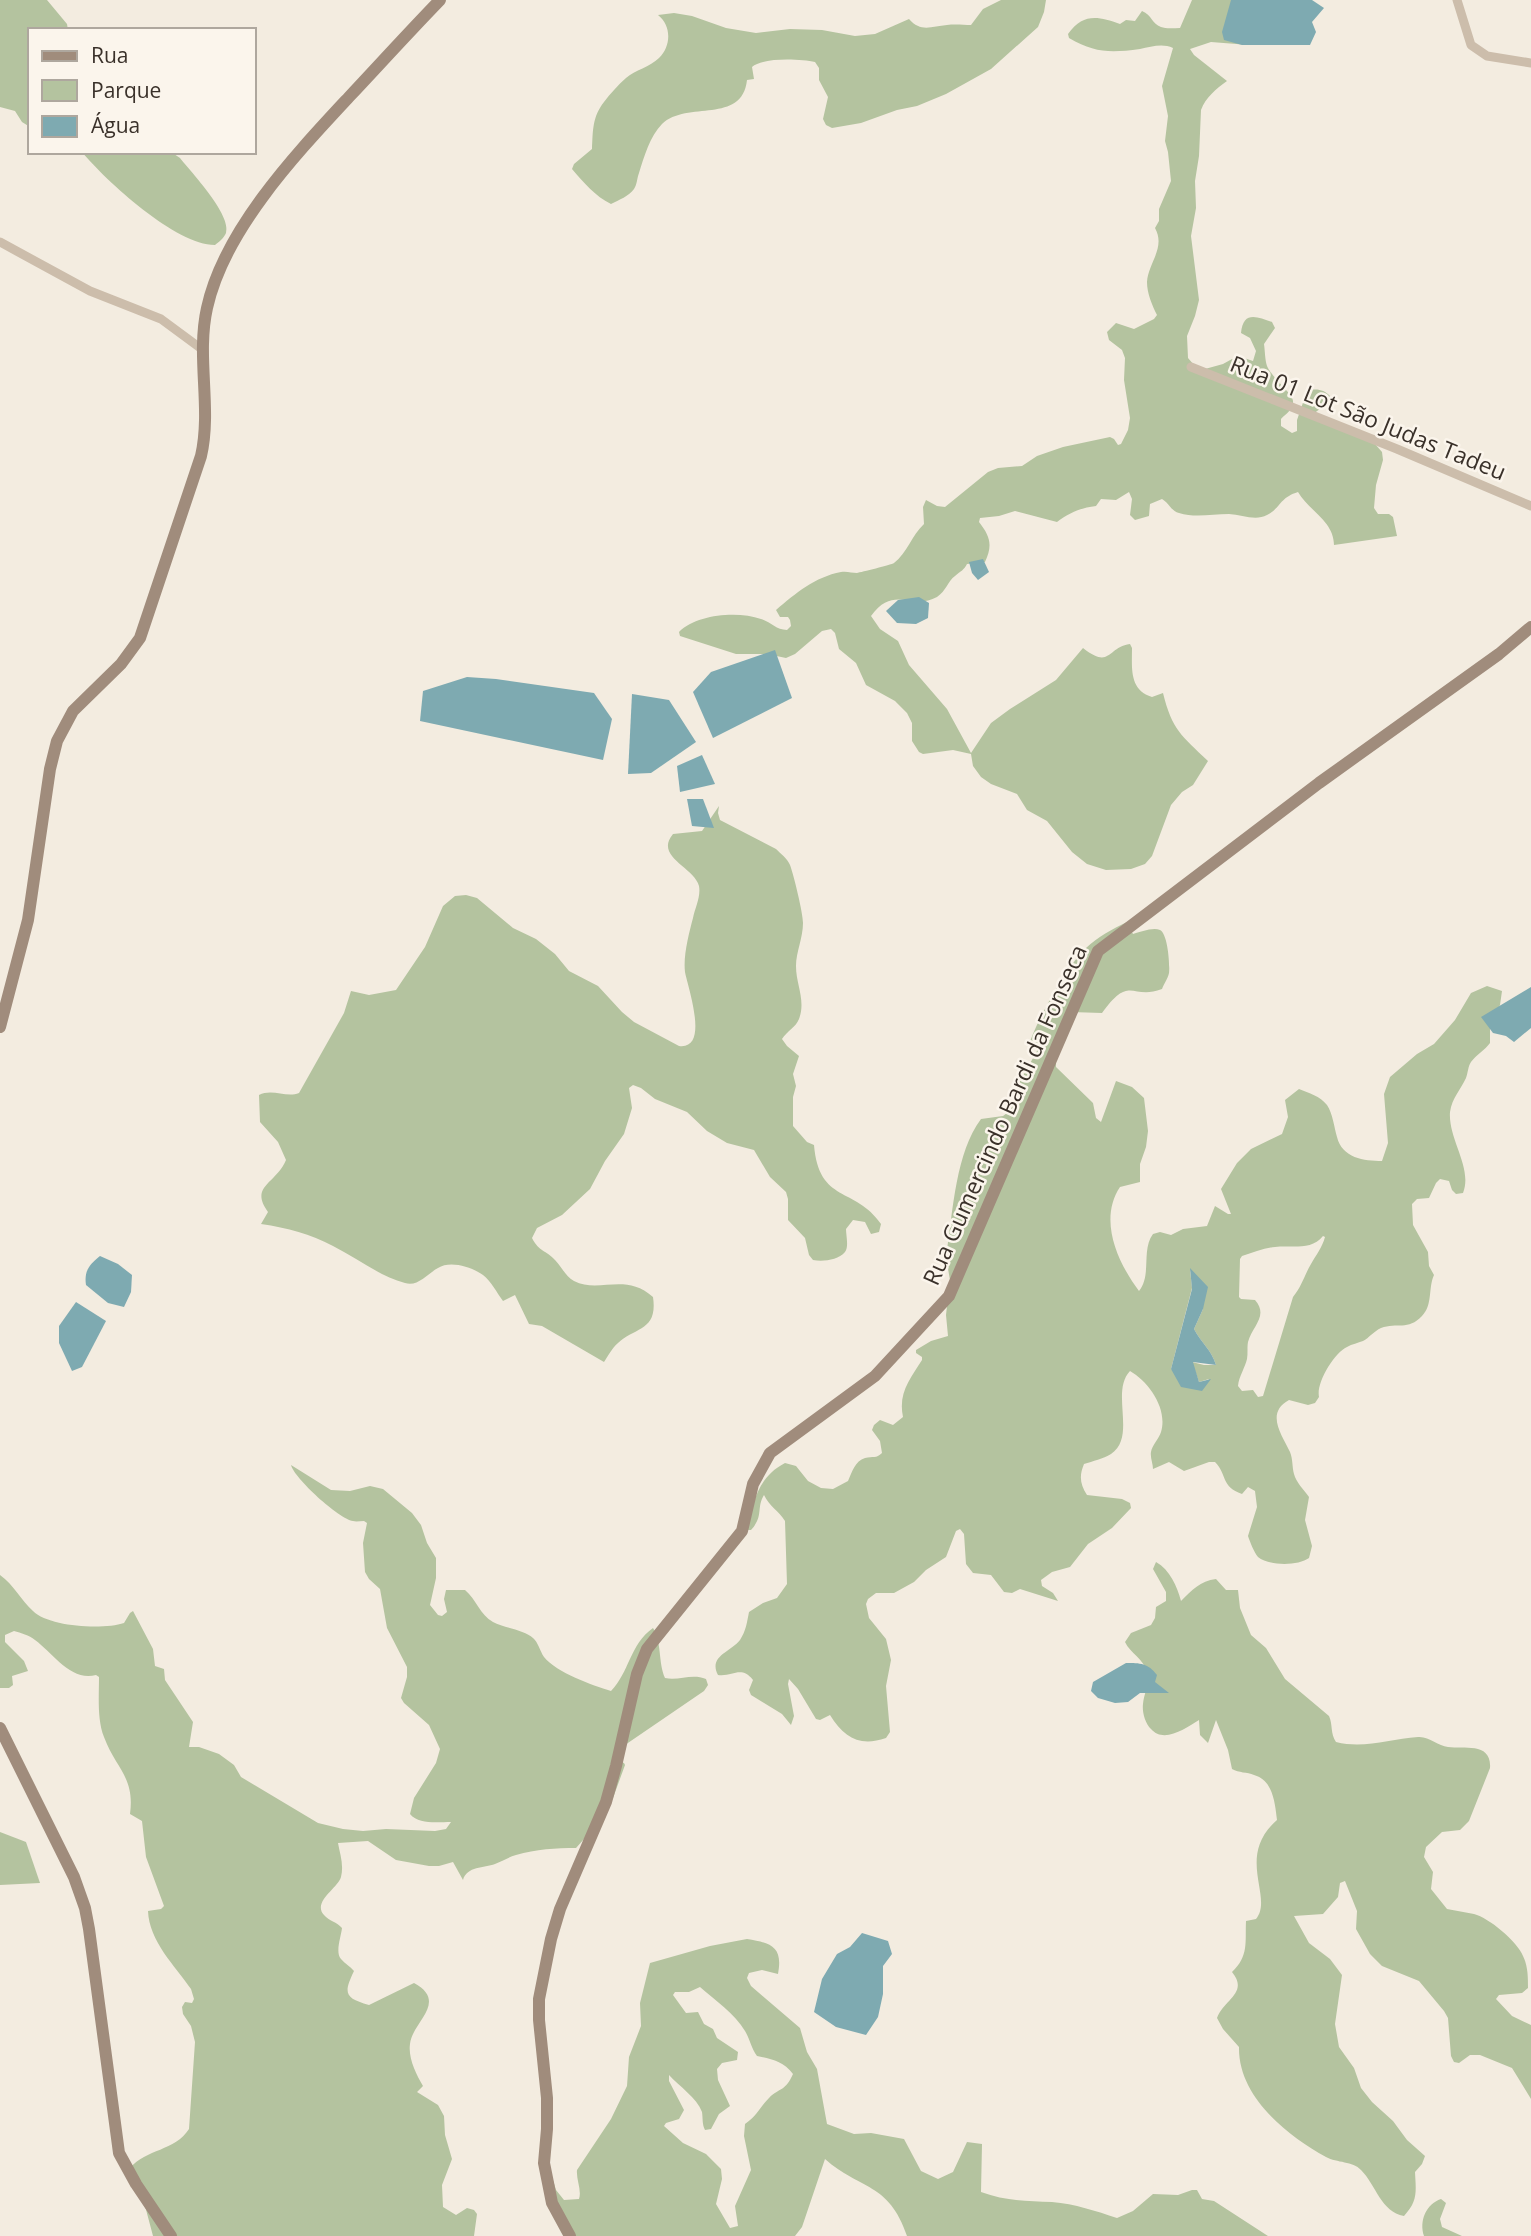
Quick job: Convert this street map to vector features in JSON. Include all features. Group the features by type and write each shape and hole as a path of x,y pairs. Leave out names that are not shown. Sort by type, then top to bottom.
{"street":[{"path":"0,1027 28,920 57,741 73,711 121,664 140,638 150,615 201,456 206,426 203,350 206,311 212,287 227,252 298,153 440,0"},
{"path":"1457,0 1471,44 1487,56 1531,63"},
{"path":"0,242 90,291 161,319 203,350"},
{"name":"Rua 01 Lot São Judas Tadeu","path":"1191,367 1531,506"},
{"name":"Rua Gumercindo Bardi da Fonseca","path":"570,2236 552,2203 544,2163 547,2098 539,1999 551,1939 606,1802 636,1674 647,1649 742,1531 753,1484 770,1453 875,1377 949,1296 1098,951 1319,783 1499,654 1531,626"},
{"path":"0,1728 81,1893 89,1929 119,2153 171,2236"}],"green space":[{"path":"0,0 47,0 68,28 28,28 28,126 15,111 0,107"},
{"path":"1001,0 1046,0 1038,27 991,69 946,94 917,106 861,123 832,128 826,125 823,119 828,97 819,80 819,68 815,62 773,60 752,67 754,79 747,80 743,94 735,102 712,110 685,113 662,124 648,147 635,187 624,198 611,204 605,201 572,169 574,164 592,149 595,119 606,99 626,78 655,61 666,48 668,30 658,15 674,13 692,16 726,28 756,33 790,29 822,30 855,36 875,34 909,19 922,27 971,25 983,9"},
{"path":"1192,0 1232,0 1249,45 1211,42 1190,49 1227,81 1215,90 1201,110 1195,181 1196,208 1191,236 1199,300 1187,336 1188,358 1194,365 1205,369 1232,359 1244,358 1253,361 1256,351 1250,338 1241,333 1244,321 1256,317 1272,322 1275,328 1264,344 1266,364 1293,401 1291,409 1281,419 1281,426 1292,433 1297,431 1297,420 1307,391 1319,390 1328,394 1328,403 1313,414 1375,444 1382,452 1383,460 1376,485 1374,508 1378,514 1389,514 1393,517 1397,536 1334,545 1330,529 1298,492 1287,497 1272,512 1258,518 1229,514 1197,516 1179,513 1162,499 1150,504 1149,516 1135,520 1130,515 1132,499 1129,492 1116,500 1101,499 1096,506 1075,511 1057,522 1015,511 980,518 979,522 989,541 985,562 967,564 937,597 928,601 888,602 871,616 880,629 898,641 909,665 947,709 971,753 991,723 1056,680 1083,648 1104,657 1130,644 1133,677 1139,689 1152,697 1163,693 1170,716 1179,732 1208,761 1193,785 1182,792 1171,805 1152,856 1145,864 1131,869 1106,870 1087,864 1072,852 1047,821 1027,810 1017,794 981,777 973,766 971,754 953,750 923,754 919,752 912,741 912,723 907,713 895,701 866,685 856,663 839,649 835,633 831,629 822,631 795,654 786,658 767,654 736,654 680,636 679,632 696,621 730,615 761,619 787,630 791,626 790,620 788,617 780,617 776,610 806,586 832,574 857,573 892,564 899,559 924,524 923,507 926,500 945,507 988,472 998,468 1022,466 1037,456 1063,447 1110,437 1118,445 1121,444 1130,418 1124,380 1125,358 1122,350 1109,340 1107,332 1116,323 1134,329 1157,315 1147,282 1158,249 1155,228 1159,221 1159,209 1171,181 1165,141 1168,116 1162,86 1173,48 1161,46 1103,51 1078,43 1069,38 1068,34 1085,19 1105,19 1120,24 1126,20 1135,21 1142,11 1161,27 1180,28"},
{"path":"84,154 174,154 217,205 226,225 226,233 215,245 181,235 143,210"},
{"path":"719,806 720,820 776,849 790,865 803,923 796,966 801,1012 798,1022 782,1039 799,1056 793,1074 796,1086 793,1097 793,1126 807,1142 814,1145 817,1164 823,1177 831,1186 871,1212 881,1224 879,1232 871,1234 865,1222 853,1220 846,1229 845,1252 830,1260 813,1260 805,1238 788,1220 786,1192 770,1177 754,1150 727,1143 707,1131 687,1112 655,1099 633,1085 629,1088 632,1108 624,1134 590,1189 562,1215 537,1228 532,1238 574,1281 593,1285 632,1286 653,1297 654,1308 649,1322 618,1343 604,1362 542,1326 529,1324 515,1295 503,1301 486,1278 473,1269 455,1265 443,1266 418,1282 405,1283 386,1276 316,1238 261,1224 268,1212 261,1196 263,1190 286,1160 278,1142 260,1122 259,1095 269,1092 299,1093 344,1013 351,991 369,995 396,990 425,947 443,906 455,896 477,898 513,928 536,939 555,954 569,971 598,986 634,1022 679,1046 688,1045 693,1038 695,1016 685,972 685,959 699,898 699,886 696,879 672,856 668,842 673,834 702,831"},
{"path":"1127,922 1133,934 1154,929 1163,933 1169,957 1167,979 1162,989 1152,992 1131,990 1119,994 1102,1013 1071,1012 1056,1056 1056,1067 1093,1103 1096,1118 1101,1122 1116,1081 1132,1087 1144,1098 1148,1131 1140,1164 1140,1182 1120,1187 1111,1213 1113,1241 1124,1268 1139,1291 1145,1278 1149,1240 1153,1234 1160,1232 1171,1235 1183,1229 1207,1226 1215,1206 1231,1214 1221,1189 1237,1163 1251,1149 1282,1134 1288,1117 1285,1100 1299,1089 1318,1097 1327,1105 1344,1150 1361,1159 1382,1161 1388,1143 1384,1094 1390,1077 1417,1054 1434,1044 1455,1020 1471,993 1487,986 1502,991 1500,1005 1490,1024 1490,1043 1470,1064 1450,1112 1450,1122 1465,1174 1463,1193 1456,1194 1449,1181 1440,1179 1429,1198 1417,1199 1412,1204 1413,1225 1428,1252 1429,1266 1434,1275 1428,1307 1417,1321 1381,1328 1363,1341 1342,1350 1327,1369 1315,1403 1308,1405 1289,1400 1278,1411 1280,1432 1291,1455 1295,1477 1309,1497 1305,1520 1312,1546 1309,1558 1284,1564 1258,1557 1248,1536 1257,1507 1255,1491 1248,1487 1242,1494 1235,1491 1227,1484 1215,1462 1184,1471 1169,1462 1153,1469 1151,1452 1161,1432 1162,1414 1150,1389 1130,1371 1122,1390 1123,1426 1118,1446 1108,1456 1084,1464 1081,1476 1087,1495 1122,1499 1130,1503 1131,1508 1112,1528 1088,1544 1070,1567 1052,1572 1041,1580 1042,1586 1053,1593 1058,1601 1020,1589 1012,1593 1004,1592 991,1575 973,1573 966,1564 964,1534 960,1529 956,1531 946,1557 914,1582 894,1593 876,1593 866,1604 869,1618 886,1639 891,1660 886,1686 890,1732 886,1738 861,1741 841,1730 830,1715 816,1719 789,1679 794,1716 791,1725 782,1714 751,1695 749,1690 753,1680 745,1673 718,1675 716,1669 718,1659 742,1637 749,1612 777,1598 787,1584 785,1521 764,1495 759,1516 751,1530 747,1530 758,1491 769,1475 785,1463 796,1466 808,1481 821,1488 833,1489 848,1481 854,1467 862,1459 876,1457 882,1453 880,1441 872,1430 880,1420 893,1425 903,1417 904,1393 922,1360 916,1350 931,1341 948,1336 946,1315 950,1280 947,1250 957,1182 973,1132 981,1119 1003,1116 1011,1110 1015,1090 1037,1051 1037,1044 1030,1042 1054,992 1071,966 1086,948 1100,937","holes":["1323,1236 1322,1245 1293,1297 1263,1396 1258,1397 1253,1390 1242,1391 1238,1386 1247,1359 1248,1342 1260,1311 1255,1300 1239,1297 1240,1259 1242,1256 1271,1248 1307,1246","1190,1269 1203,1309 1194,1329 1216,1365 1192,1362 1199,1382 1209,1379 1202,1390 1171,1369 1192,1288"]},
{"path":"291,1465 331,1490 350,1491 370,1486 383,1489 412,1513 421,1525 436,1558 436,1578 430,1605 438,1615 442,1616 447,1612 444,1599 446,1590 465,1590 489,1619 533,1638 544,1657 557,1668 575,1678 611,1691 622,1676 639,1642 653,1628 658,1639 665,1678 701,1677 706,1679 708,1685 704,1691 622,1747 618,1760 625,1765 613,1798 593,1829 576,1848 546,1849 516,1855 472,1870 463,1880 453,1862 429,1866 396,1860 368,1841 338,1843 342,1864 341,1877 323,1900 321,1910 342,1928 339,1956 354,1971 348,1985 348,1994 369,2005 414,1983 424,1990 428,1997 429,2005 410,2044 411,2060 423,2086 417,2092 438,2105 444,2116 445,2135 452,2159 442,2185 443,2207 456,2215 467,2208 474,2210 477,2214 474,2236 153,2236 144,2202 130,2168 144,2157 176,2142 189,2129 195,2042 182,2007 185,2002 192,2003 194,1999 191,1989 158,1943 149,1922 148,1911 164,1906 146,1857 142,1821 130,1814 130,1791 100,1723 99,1677 70,1670 33,1638 14,1631 5,1635 5,1642 24,1661 28,1671 12,1676 13,1685 9,1688 0,1688 0,1575 33,1611 51,1621 77,1626 115,1625 124,1623 133,1611 153,1649 155,1666 164,1669 165,1680 193,1722 189,1747 199,1747 219,1754 234,1765 241,1777 318,1823 363,1831 446,1829 451,1822 418,1820 410,1814 414,1798 436,1763 440,1749 429,1725 401,1698 407,1667 387,1628 380,1589 365,1572 363,1543 367,1523 346,1519 328,1506 308,1488"},
{"path":"1156,1562 1172,1579 1181,1601 1210,1580 1216,1579 1226,1590 1238,1590 1240,1608 1251,1635 1266,1648 1285,1679 1329,1716 1336,1742 1367,1744 1422,1737 1444,1746 1482,1750 1487,1754 1490,1768 1469,1821 1460,1830 1442,1832 1426,1847 1424,1857 1433,1872 1431,1889 1447,1909 1474,1914 1487,1920 1509,1937 1523,1956 1528,1988 1522,1993 1499,1995 1496,1999 1512,2016 1531,2025 1531,2099 1512,2068 1480,2055 1470,2055 1459,2063 1454,2062 1451,2056 1448,2018 1444,2011 1419,1981 1382,1966 1370,1954 1356,1929 1357,1911 1345,1881 1340,1883 1338,1897 1323,1914 1294,1916 1309,1943 1330,1959 1342,1975 1335,2024 1339,2047 1354,2068 1361,2088 1393,2121 1407,2140 1425,2156 1415,2172 1414,2201 1404,2216 1384,2204 1358,2167 1330,2159 1311,2148 1267,2112 1247,2082 1239,2047 1217,2018 1237,1991 1237,1979 1232,1972 1244,1954 1246,1921 1256,1919 1260,1910 1257,1862 1259,1848 1265,1834 1277,1820 1272,1793 1265,1782 1254,1775 1232,1769 1216,1720 1208,1743 1200,1735 1199,1720 1168,1735 1156,1733 1146,1721 1143,1707 1147,1672 1125,1642 1131,1633 1151,1625 1156,1607 1166,1601 1166,1592 1153,1569"},
{"path":"0,1832 26,1842 40,1883 0,1885"},
{"path":"747,1939 763,1942 777,1952 778,1974 762,1970 749,1973 747,1978 751,1986 800,2028 807,2052 817,2069 827,2124 854,2134 871,2133 904,2139 921,2171 938,2179 953,2172 967,2142 982,2144 981,2192 999,2197 1069,2204 1117,2218 1133,2211 1153,2194 1178,2195 1197,2190 1202,2199 1214,2201 1268,2236 907,2236 900,2218 882,2196 825,2159 802,2227 795,2236 569,2236 545,2181 549,2167 556,2190 564,2200 579,2199 577,2170 611,2119 627,2086 629,2057 641,2026 640,2003 650,1963","holes":["700,1987 741,2025 757,2056 781,2063 793,2074 785,2087 769,2098 745,2124 744,2136 751,2170 735,2206 738,2226 730,2228 716,2204 722,2179 721,2169 706,2154 683,2143 664,2126 679,2119 684,2110 669,2081 669,2075 700,2107 705,2130 711,2129 719,2114 730,2106 718,2080 717,2069 722,2063 737,2060 738,2052 717,2038 713,2029 704,2024 698,2012 686,2013 673,1995 675,1992 689,1992"]},
{"path":"1441,2199 1446,2203 1440,2219 1442,2227 1462,2236 1424,2236 1422,2225 1425,2214 1431,2205"}],"water":[{"path":"1231,0 1312,0 1324,8 1312,22 1316,32 1310,45 1242,45 1224,40 1222,32"},
{"path":"983,559 989,572 978,580 972,573 969,562"},
{"path":"919,597 929,603 928,618 916,624 897,623 886,611 898,600"},
{"path":"775,650 792,698 713,738 693,692 711,672"},
{"path":"467,677 594,693 612,719 603,760 420,721 423,691"},
{"path":"632,694 669,700 696,742 651,773 628,774"},
{"path":"702,755 715,784 680,792 677,766"},
{"path":"687,799 703,799 714,828 692,826"},
{"path":"1531,987 1531,1028 1514,1042 1506,1036 1493,1033 1481,1017"},
{"path":"100,1256 118,1264 132,1275 131,1292 124,1307 108,1303 86,1285 88,1269"},
{"path":"1190,1268 1208,1287 1203,1309 1194,1329 1216,1365 1193,1362 1199,1382 1211,1379 1202,1391 1181,1387 1171,1369 1192,1289"},
{"path":"76,1302 106,1321 82,1367 72,1371 59,1343 59,1326"},
{"path":"1126,1663 1150,1668 1157,1675 1155,1682 1169,1693 1140,1693 1128,1702 1115,1703 1098,1698 1091,1691 1093,1682"},
{"path":"862,1933 888,1941 892,1954 883,1966 883,1994 878,2017 866,2035 836,2027 814,2012 822,1979 837,1954 850,1947"}]}
